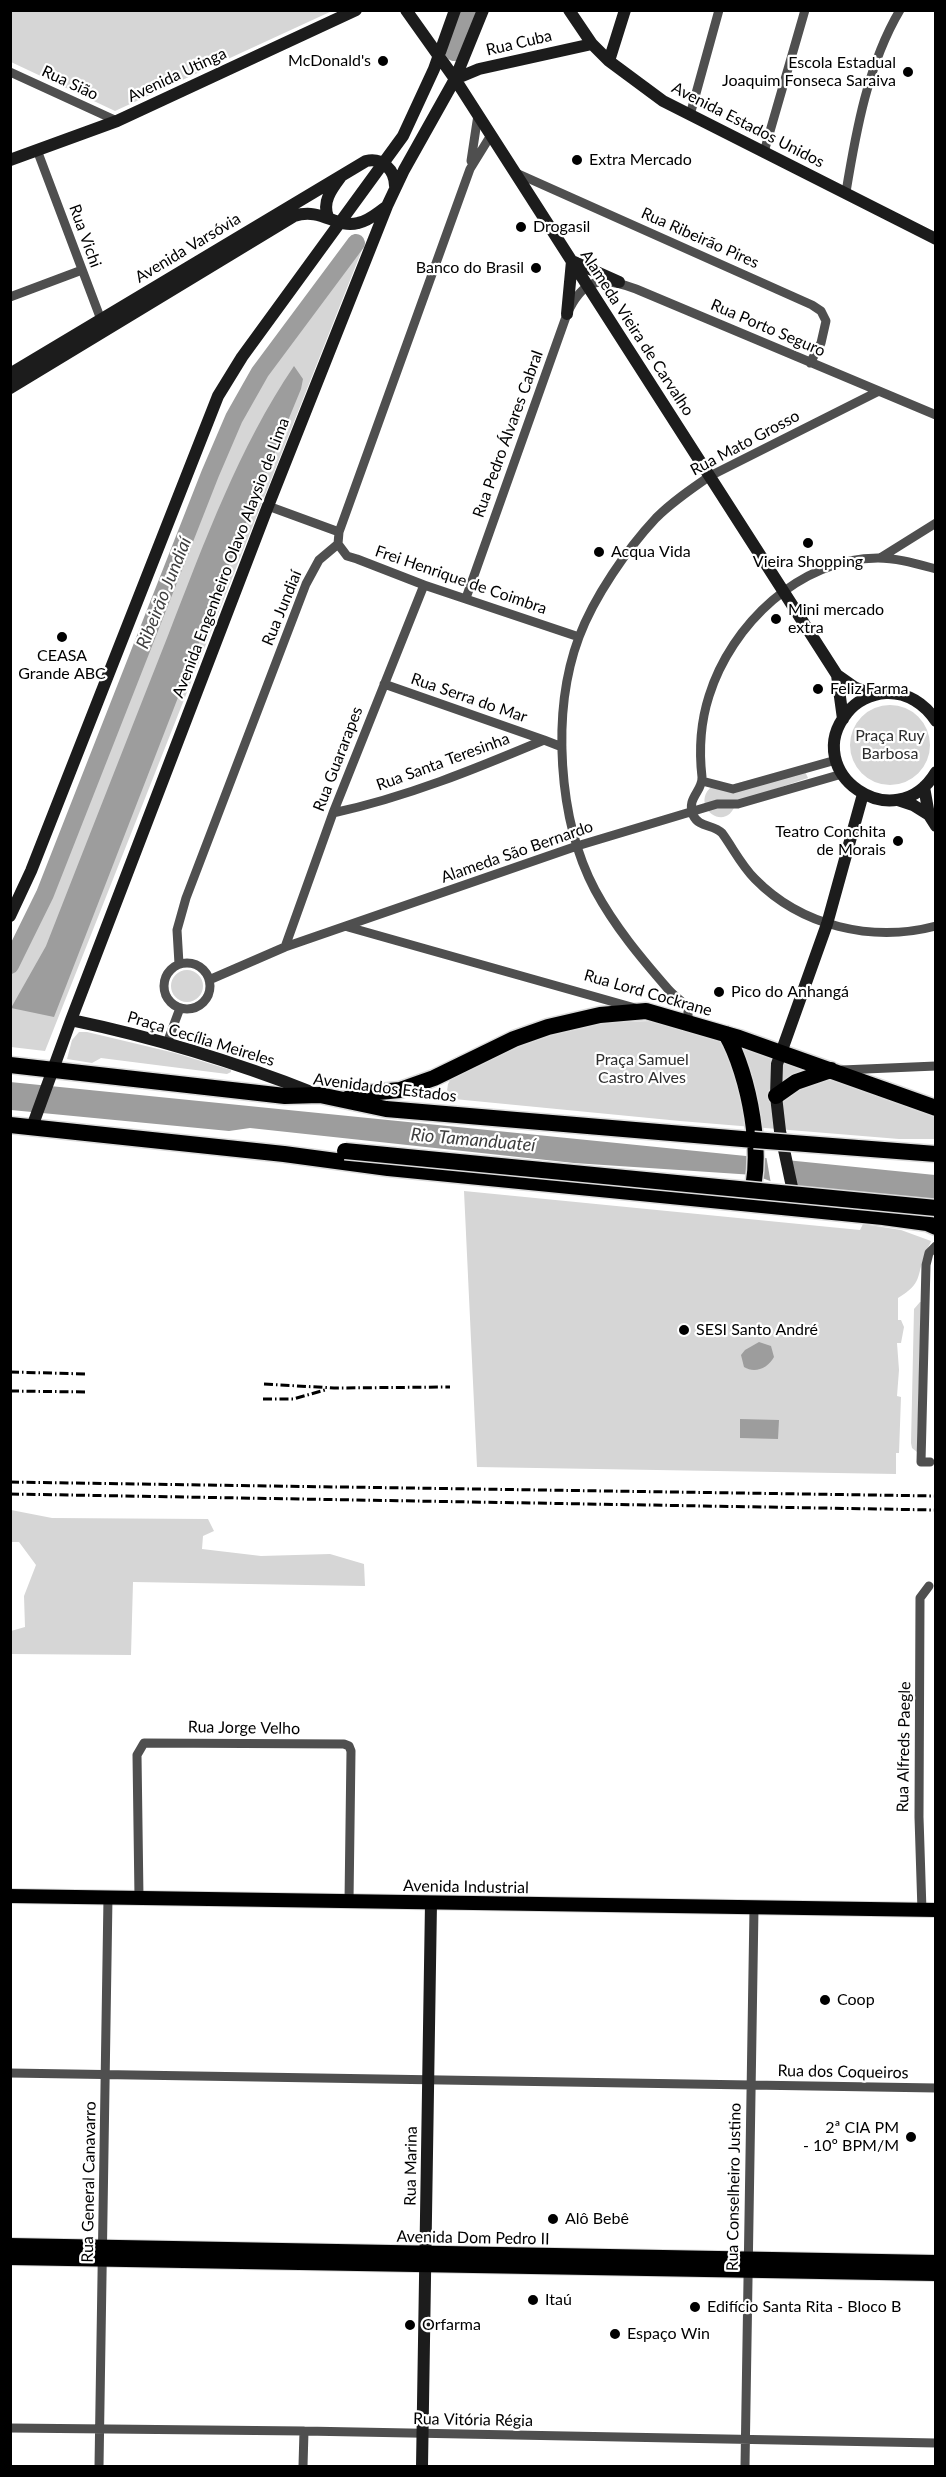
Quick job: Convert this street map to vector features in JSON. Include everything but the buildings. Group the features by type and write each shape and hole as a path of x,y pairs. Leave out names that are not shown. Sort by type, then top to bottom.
{"highway":[{"name":"Rua Lord Cockrane","path":"645,1011 726,1034 936,1108"},
{"path":"346,1100 368,1093 400,1090 434,1078 514,1039 548,1027 600,1015 645,1011"},
{"path":"726,1034 741,1065 755,1134 754,1185 748,1204"},
{"name":"Avenida dos Estados","path":"10,1065 50,1076 285,1096 320,1095 386,1109 936,1154"},
{"path":"776,1096 796,1082 831,1070"},
{"path":"10,1125 34,1121 388,1168 933,1224"},
{"path":"284,1154 345,1151 936,1208"}],"main road":[{"name":"Alameda Vieira de Carvalho","path":"406,10 478,114 837,675 854,687 873,695"},
{"path":"10,916 36,860 219,396 242,357 403,136 439,55 455,10"},
{"name":"Avenida Engenheiro Olavo Alaysio de Lima","path":"34,1121 268,506 395,186 455,79 483,10"},
{"name":"Avenida Estados Unidos","path":"569,10 592,44 609,61 644,88 690,115 936,238"},
{"path":"609,61 626,10"},
{"name":"Avenida Utinga","path":"10,160 117,121 354,11"},
{"name":"Rua Cuba","path":"455,79 479,69 592,44"},
{"name":"Avenida Varsóvia","path":"10,388 103,326 345,173 374,159 384,164"},
{"path":"384,164 394,177 395,186"},
{"path":"328,217 326,206 328,198 345,173"},
{"path":"342,222 361,223 387,206"},
{"name":"Avenida Varsóvia","path":"10,374 103,326 294,216 311,213 342,222"},
{"path":"567,314 572,261 619,282"},
{"name":"Alameda Vieira de Carvalho","path":"837,675 843,719"},
{"path":"932,821 913,805 898,800 880,800 863,794 851,786 836,760 836,736 843,719 858,703 873,695 890,693 906,696 925,707 936,722"},
{"path":"898,800 924,787 936,772"},
{"path":"924,787 932,821"},
{"path":"797,1209 781,1137 776,1096 780,1053 827,924 863,794"},
{"name":"Praça Cecília Meireles","path":"71,1020 167,1043 320,1095"},
{"name":"Avenida Industrial","path":"10,1896 928,1910"},
{"path":"928,1910 936,1900"},
{"name":"Rua Marina","path":"422,2466 431,1902"},
{"name":"Avenida Dom Pedro II","path":"10,2245 103,2253 425,2260 749,2264 936,2262"},
{"name":"Avenida Dom Pedro II","path":"10,2258 103,2253"},
{"name":"Avenida Dom Pedro II","path":"749,2264 936,2274"}],"street":[{"path":"690,115 719,10"},
{"path":"764,152 805,10"},
{"path":"846,192 853,150 873,74 891,26 900,10"},
{"name":"Rua Sião","path":"10,72 117,121"},
{"path":"338,544 339,532 470,169 478,114"},
{"path":"470,169 491,135"},
{"name":"Rua Vichi","path":"38,150 103,326"},
{"name":"Rua Ribeirão Pires","path":"514,172 812,305 821,311 826,321 821,343 810,363"},
{"path":"10,297 82,270"},
{"name":"Rua Porto Seguro","path":"588,286 597,281 619,282 936,415"},
{"name":"Rua Pedro Álvares Cabral","path":"466,598 567,314 576,298 588,286"},
{"name":"Rua Mato Grosso","path":"688,1024 688,1008 670,992 616,925 596,891 577,846 568,811 562,729 579,637 613,575 656,518 710,476 879,391"},
{"path":"268,506 339,532"},
{"path":"880,558 936,523"},
{"name":"Frei Henrique de Coimbra","path":"338,544 347,555 424,585 579,637"},
{"name":"Rua Jundiaí","path":"179,964 177,930 186,898 306,584 319,560 338,544"},
{"path":"936,569 880,558 826,567 783,591 742,634 725,658 715,679 703,724 702,781 692,800 692,812 700,823 722,833 744,866 760,884 784,901 827,924 855,931 884,933 905,932 936,926"},
{"name":"Rua Guararapes","path":"285,947 333,813 424,585"},
{"name":"Rua Serra do Mar","path":"384,684 544,740"},
{"path":"544,740 562,747"},
{"name":"Rua Santa Teresinha","path":"333,813 370,805 446,780 544,740"},
{"path":"702,781 733,789 836,760"},
{"name":"Alameda São Bernardo","path":"209,980 285,947 577,846 717,804 738,804 842,774"},
{"name":"Rua Lord Cockrane","path":"346,927 539,979 645,1011"},
{"path":"179,964 194,964 201,968 209,980 208,993 200,1005 194,1008 180,1008 170,1001 164,990 166,977 179,964"},
{"path":"167,1043 180,1008"},
{"path":"831,1070 936,1065"},
{"path":"930,1462 921,1462 926,1265 929,1253 936,1246"},
{"name":"Rua Alfreds Paegle","path":"928,1910 918,1817 920,1598 929,1586"},
{"name":"Rua Jorge Velho","path":"139,1898 137,1755 140,1746 149,1741 344,1744 349,1746 351,1751 349,1901"},
{"name":"Rua General Canavarro","path":"99,2466 108,1897"},
{"name":"Rua Conselheiro Justino","path":"745,2466 754,1908"},
{"name":"Rua dos Coqueiros","path":"10,2073 936,2088"},
{"name":"Rua Vitória Régia","path":"10,2428 304,2430 936,2443"},
{"path":"303,2466 304,2430"}],"green space":[{"path":"11,10 332,11 115,111 11,62"},
{"path":"358,249 362,250 45,1051 11,1047 11,975 30,942 227,446 261,377"},
{"name":"Praça Ruy Barbosa","path":"890,705 905,708 918,717 927,730 930,745 927,760 918,773 905,782 890,785 875,782 862,773 853,760 850,745 853,730 862,717 875,708"},
{"path":"803,767 808,778 736,802 732,812 726,816 719,817 712,814 704,802 712,786 730,785"},
{"path":"187,970 198,975 203,986 198,997 187,1002 176,997 171,986 176,975"},
{"name":"Praça Samuel Castro Alves","path":"651,1021 732,1043 935,1114 935,1139 899,1139 680,1121 454,1099 447,1091 453,1074 518,1043 583,1023"},
{"path":"79,1032 175,1053 231,1070 231,1072 227,1074 101,1058 92,1063 67,1059 72,1040"},
{"name":"SESI Santo André","path":"464,1191 860,1230 863,1224 901,1230 931,1241 918,1279 912,1288 898,1298 898,1320 901,1320 904,1327 901,1343 897,1343 899,1370 897,1396 901,1397 896,1474 477,1467"},
{"path":"920,1302 917,1452 912,1448 911,1443 914,1309"},
{"path":"11,1510 52,1518 208,1519 214,1531 203,1536 202,1549 261,1556 330,1554 364,1564 365,1586 133,1582 131,1655 11,1654 11,1631 25,1627 24,1596 36,1565 19,1542 11,1542"}],"water":[{"path":"294,366 303,379 301,389 243,530 54,1017 11,1008 46,946 224,495 256,429"},
{"name":"Rio Tamanduateí","path":"10,1082 935,1175 935,1201 781,1185 754,1175 574,1163 250,1128 229,1131 11,1110"},
{"path":"759,1342 771,1346 774,1357 761,1369 752,1370 744,1367 741,1355"},
{"path":"740,1419 779,1420 778,1439 740,1438"}],"pier":[{"path":"766,1155 787,1157 797,1189 771,1184"}],"waterway":[{"name":"Ribeirão Jundiaí","path":"454,52 469,10"},
{"name":"Ribeirão Jundiaí","path":"10,965 45,894 234,418 260,372 356,243"}],"railway":[{"path":"10,1372 87,1374"},
{"path":"264,1384 334,1388 450,1387"},
{"path":"263,1399 293,1399 325,1390"},
{"path":"10,1391 86,1392"},
{"path":"10,1482 936,1496"},
{"path":"10,1494 936,1510"}],"place":[{"name":"McDonald's","path":"383,61"},
{"name":"Escola Estadual Joaquim Fonseca Saraiva","path":"908,72"},
{"name":"Extra Mercado","path":"577,160"},
{"name":"Drogasil","path":"521,227"},
{"name":"Banco do Brasil","path":"536,268"},
{"name":"Vieira Shopping","path":"808,543"},
{"name":"Acqua Vida","path":"599,552"},
{"name":"Mini mercado extra","path":"776,619"},
{"name":"CEASA Grande ABC","path":"62,637"},
{"name":"Feliz Farma","path":"818,689"},
{"name":"Teatro Conchita de Morais","path":"898,841"},
{"name":"Pico do Anhangá","path":"719,992"},
{"name":"SESI Santo André","path":"684,1330"},
{"name":"Coop","path":"825,2000"},
{"name":"2ª CIA PM - 10º BPM/M","path":"911,2137"},
{"name":"Alô Bebê","path":"553,2219"},
{"name":"Itaú","path":"533,2300"},
{"name":"Edifício Santa Rita - Bloco B","path":"695,2307"},
{"name":"Orfarma","path":"410,2325"},
{"name":"Espaço Win","path":"615,2334"}]}
